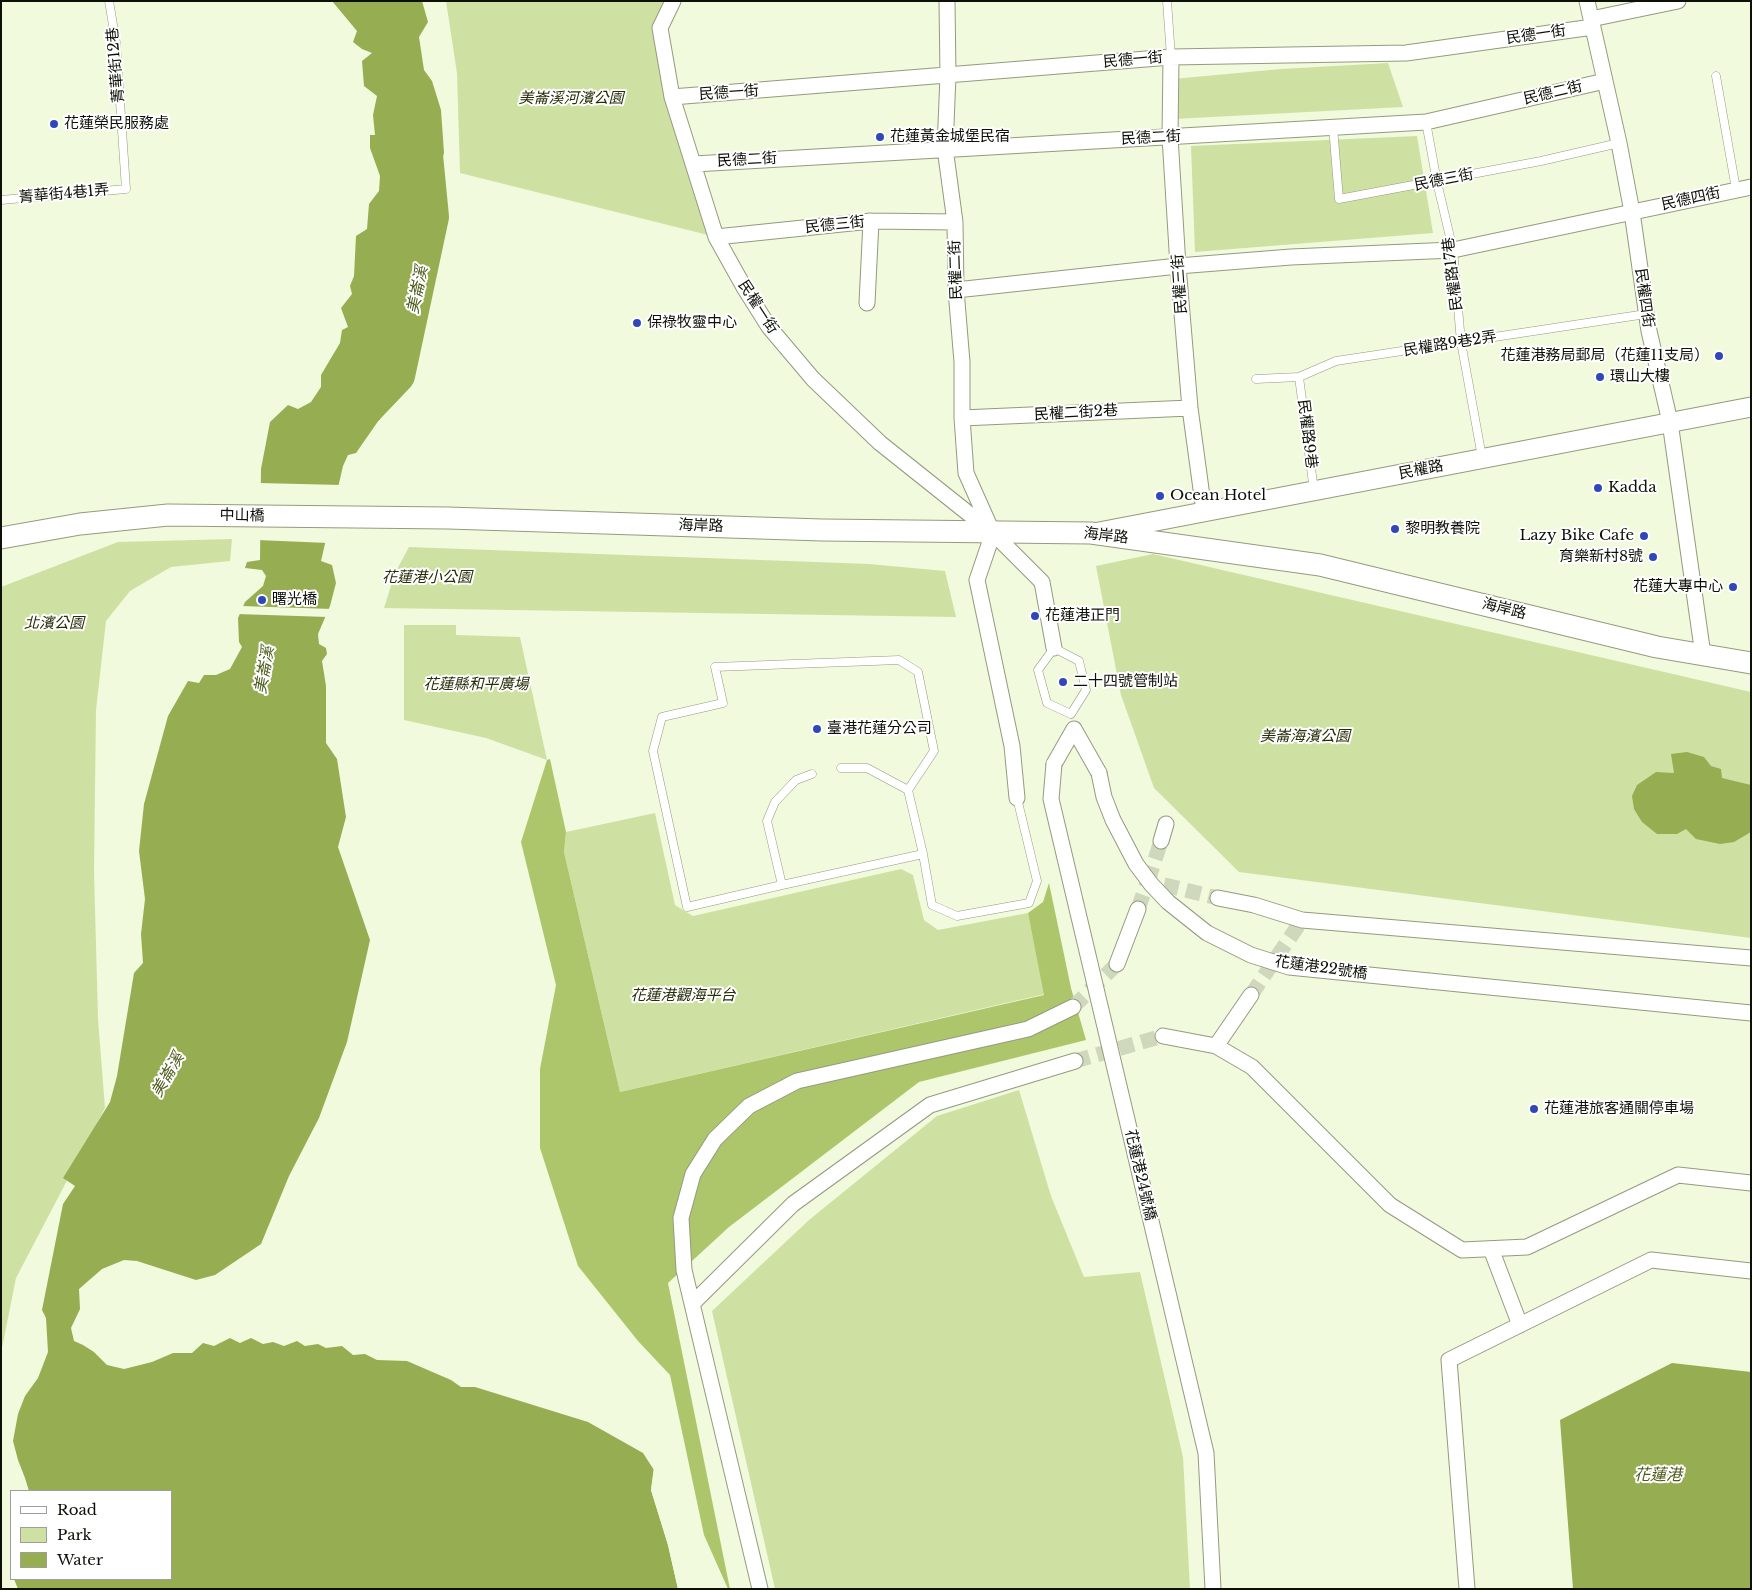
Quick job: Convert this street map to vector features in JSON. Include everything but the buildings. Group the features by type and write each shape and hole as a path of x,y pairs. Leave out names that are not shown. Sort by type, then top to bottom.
{"main road":[{"name":"中山橋","path":"1,538 80,524 168,515 448,518"},
{"name":"海岸路","path":"448,518 812,530 1091,533 1320,565 1657,647 1751,663"}],"street":[{"name":"民權一街","path":"673,1 660,28 672,97 716,236 770,327 813,379 880,443 993,533"},
{"name":"民權二街","path":"947,1 948,76 945,148 954,222 966,473 993,533"},
{"name":"民權四街","path":"1588,1 1619,144 1632,212 1646,314 1670,422 1703,654"},
{"name":"民德一街","path":"672,97 1171,57 1406,53 1592,23 1678,1"},
{"name":"民權三街","path":"1171,57 1170,137 1178,266 1190,408 1204,511"},
{"name":"民德二街","path":"694,164 945,148 1426,122 1604,81"},
{"name":"民德四街","path":"956,290 1178,266 1291,257 1453,250 1743,188"},
{"name":"民德三街","path":"716,236 870,221 954,222"},
{"path":"868,303 870,221"},
{"name":"民權路","path":"1091,533 1751,407"},
{"name":"民權二街2巷","path":"962,418 1190,408"},
{"path":"1018,798 1012,746 977,580 993,533 1042,582 1054,648"},
{"name":"花蓮港22號橋","path":"1071,714 1074,729 1099,773 1104,797 1113,820 1136,864 1168,902 1207,933 1251,955 1289,967 1751,1013"},
{"name":"花蓮港24號橋","path":"1074,729 1054,764 1051,799 1206,1452 1213,1589"},
{"path":"1161,840 1166,824"},
{"path":"1218,898 1254,905 1302,920 1751,958"},
{"path":"1117,964 1138,909"},
{"path":"1216,1046 1251,995"},
{"path":"760,1589 684,1270 681,1218 693,1174 715,1139 749,1106 797,1081 1028,1029 1072,1007"},
{"path":"1163,1036 1216,1046 1252,1067 1390,1205 1462,1250 1527,1247 1678,1175 1751,1182"},
{"path":"693,1303 793,1204 930,1105 1075,1061"},
{"path":"1491,1249 1520,1325"},
{"path":"1467,1589 1448,1360 1651,1260 1751,1271"}],"lane":[{"name":"菁華街12巷","path":"109,1 116,43 126,189"},
{"path":"1167,1 1171,57"},
{"path":"1716,76 1743,188"},
{"name":"民權路17巷","path":"1426,122 1437,182 1453,250 1461,342 1482,457"},
{"name":"民德三街","path":"1333,127 1339,198 1437,182 1619,144"},
{"name":"菁華街4巷1弄","path":"1,200 126,189"},
{"name":"民權路9巷2弄","path":"1256,379 1300,377 1336,361 1646,314"},
{"name":"民權路9巷","path":"1300,377 1314,491"},
{"path":"1054,648 1079,661 1086,690 1071,714 1047,703 1038,670 1054,648"},
{"path":"923,854 687,908 652,751 662,717 723,703 715,667 899,660 918,672 934,751 908,790 923,854 932,905 957,916 1029,903 1037,881 1018,798"},
{"path":"841,768 867,768 908,790"},
{"path":"782,885 767,821 775,802 791,785 796,780 812,774"}],"green space":[{"name":"美崙溪河濱公園","path":"446,1 673,1 660,28 716,237 460,173 457,73"},
{"path":"1388,63 1403,107 1174,119 1173,79 1281,69"},
{"path":"1417,136 1433,233 1195,252 1191,146"},
{"name":"北濱公園","path":"232,539 230,561 171,567 130,591 106,621 96,710 94,871 98,1019 105,1108 16,1278 1,1353 1,587 118,542"},
{"name":"花蓮港小公園","path":"409,547 869,564 945,571 956,617 384,608 395,573"},
{"name":"美崙海濱公園","path":"1153,554 1751,692 1751,938 1239,872 1154,788 1121,695 1096,566"},
{"name":"花蓮縣和平廣場","path":"404,625 456,625 456,635 520,637 547,760 486,738 404,720"},
{"name":"花蓮港觀海平台","path":"655,813 675,905 693,916 901,869 913,875 924,920 938,930 1028,913 1045,994 620,1092 564,852 566,832"},
{"path":"1019,1090 1051,1196 1084,1277 1140,1272 1183,1457 1190,1589 775,1589 712,1311 809,1220 937,1116"}],"shaded area":[{"path":"550,759 566,832 564,852 620,1092 1044,995 1028,913 1043,902 1049,883 1071,988 1086,1040 919,1082 729,1227 668,1283 730,1589 728,1589 704,1535 670,1375 638,1341 578,1266 540,1148 540,1069 556,985 521,842 547,760"}],"water":[{"path":"332,1 422,1 428,22 419,37 424,70 432,81 441,110 444,153 440,167 442,183 434,186 413,297 413,329 381,407 381,417 356,453 348,455 343,466 321,561 332,565 336,583 330,606 318,634 319,644 326,648 327,654 322,661 326,686 326,743 337,759 346,817 338,847 370,940 347,1042 319,1118 289,1176 261,1244 215,1275 196,1280 137,1261 124,1260 102,1269 79,1289 80,1309 71,1328 74,1341 94,1352 107,1365 124,1369 152,1362 173,1353 192,1353 203,1343 214,1346 230,1338 240,1343 251,1338 263,1344 273,1342 284,1346 297,1341 305,1346 318,1344 326,1348 342,1346 353,1355 365,1354 377,1360 407,1361 451,1380 461,1387 475,1387 588,1422 643,1453 654,1470 651,1490 668,1545 678,1589 18,1589 14,1580 172,1580 172,1490 29,1490 13,1441 18,1414 25,1396 38,1378 48,1352 46,1318 42,1310 63,1204 75,1186 63,1178 110,1102 117,1076 134,973 143,963 141,934 145,899 139,851 144,804 168,716 188,681 199,683 204,675 216,675 230,669 242,647 239,642 238,618 245,602 263,586 266,576 262,570 245,568 247,562 260,560 261,469 270,422 288,405 298,409 311,402 321,387 321,375 340,343 342,330 348,327 341,308 352,294 350,286 354,276 356,236 367,229 369,204 379,191 380,176 370,148 370,135 375,135 373,115 377,96 364,86 362,61 372,53 362,49 353,42 357,31"},
{"path":"1687,752 1704,757 1711,766 1721,769 1722,778 1751,785 1751,832 1734,842 1720,844 1696,839 1686,829 1677,834 1657,834 1642,822 1634,809 1632,796 1637,785 1656,772 1674,773 1671,754"},
{"name":"花蓮港","path":"1672,1363 1751,1372 1751,1589 1573,1589 1560,1420"}],"pier":[{"path":"259,483 342,485 328,543 257,540"},
{"path":"241,606 332,609 328,617 237,614"},
{"path":"654,1466 656,1470 653,1490 671,1544 680,1589 678,1589 668,1545 651,1490"}],"waterway":[{"name":"美崙溪","path":"359,418 399,376 433,217 427,155"}],"tunnel":[{"path":"1148,881 1161,841"},
{"path":"1138,909 1148,881 1218,898"},
{"path":"1251,995 1302,920"},
{"path":"1073,1007 1117,964"},
{"path":"1075,1061 1163,1036"}],"place":[{"name":"花蓮榮民服務處","path":"54,124"},
{"name":"花蓮黃金城堡民宿","path":"880,137"},
{"name":"保祿牧靈中心","path":"637,323"},
{"name":"花蓮港務局郵局（花蓮11支局）","path":"1719,356"},
{"name":"環山大樓","path":"1600,377"},
{"name":"Kadda","path":"1598,488"},
{"name":"Ocean Hotel","path":"1160,496"},
{"name":"黎明教養院","path":"1395,529"},
{"name":"Lazy Bike Cafe","path":"1644,536"},
{"name":"育樂新村8號","path":"1653,557"},
{"name":"花蓮大專中心","path":"1733,587"},
{"name":"曙光橋","path":"262,600"},
{"name":"花蓮港正門","path":"1035,616"},
{"name":"二十四號管制站","path":"1063,682"},
{"name":"臺港花蓮分公司","path":"817,729"},
{"name":"花蓮港旅客通關停車場","path":"1534,1109"}]}
